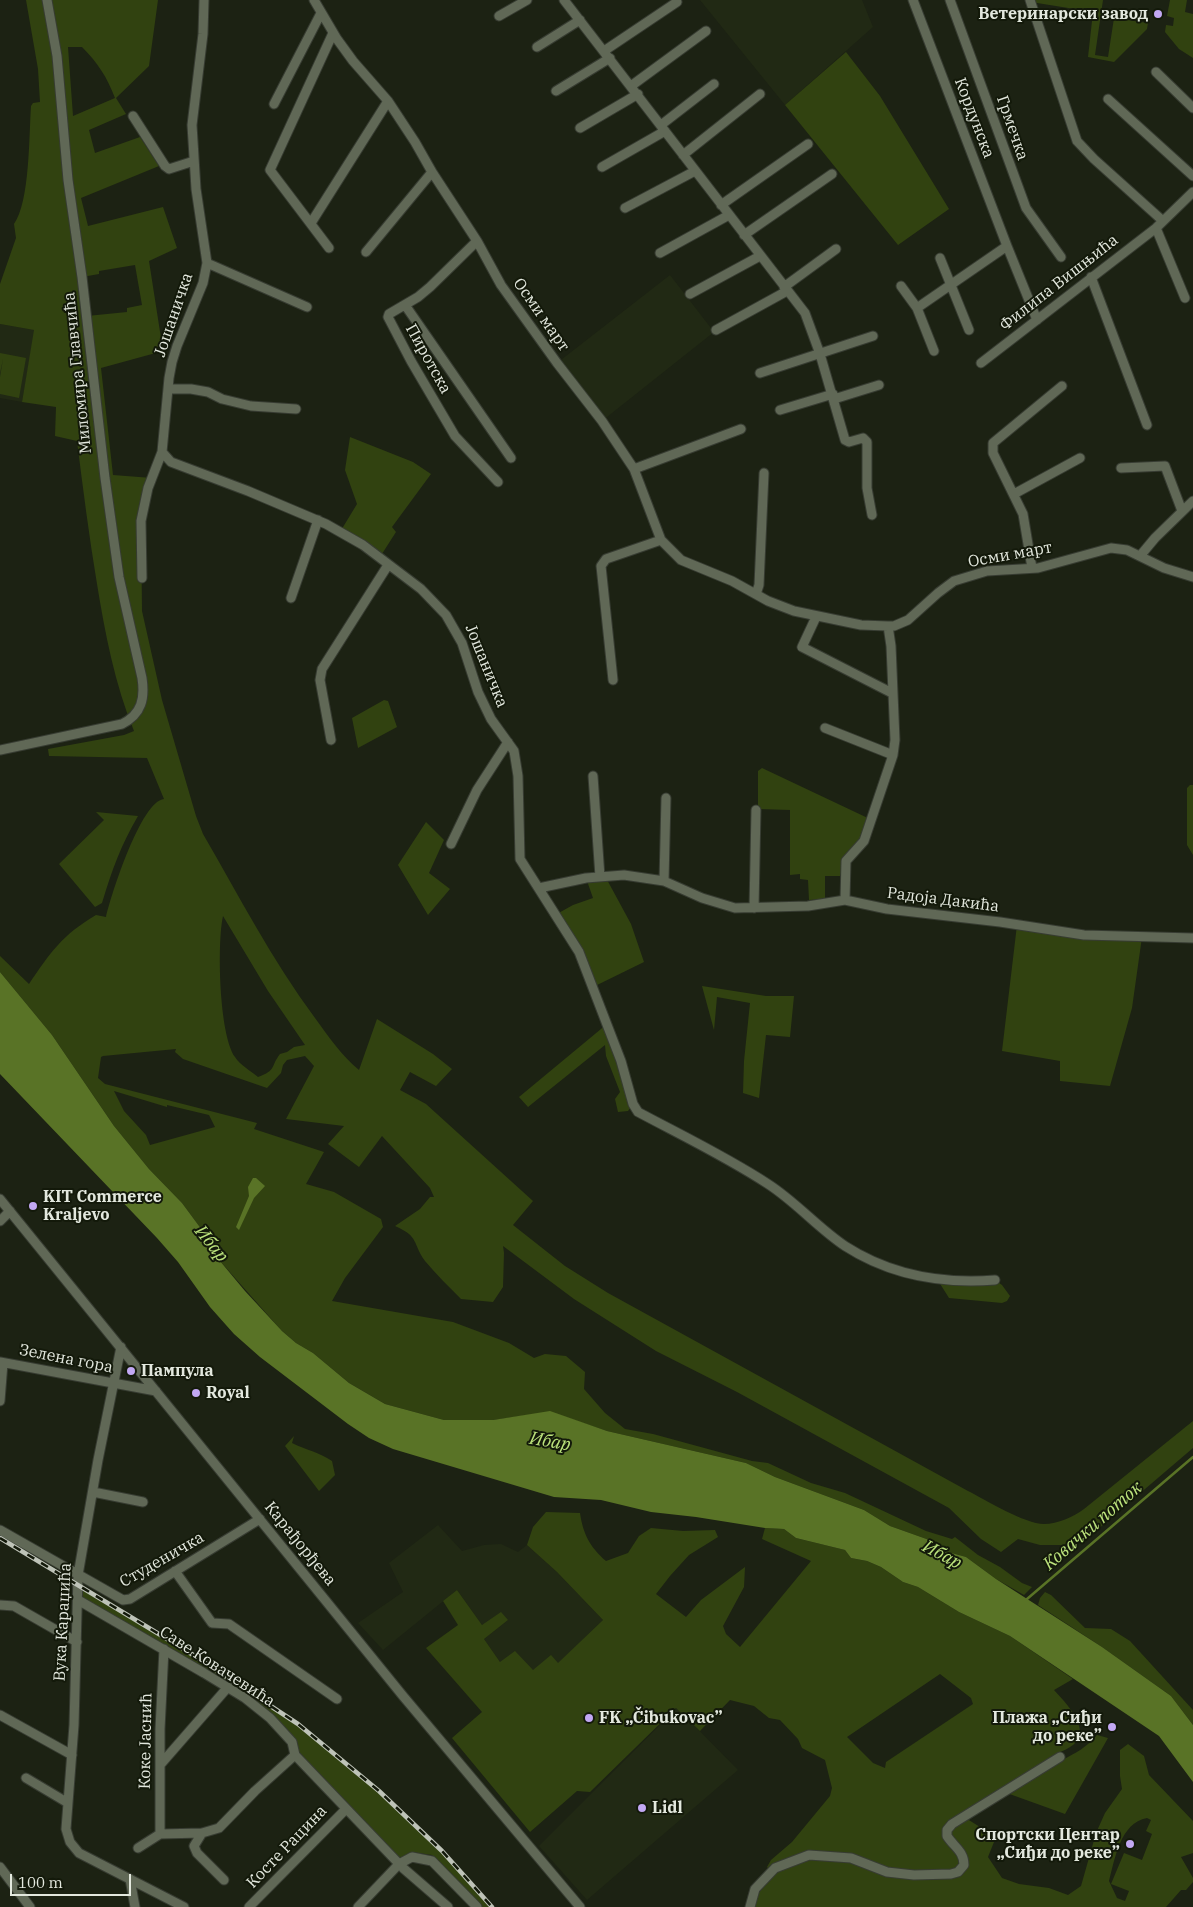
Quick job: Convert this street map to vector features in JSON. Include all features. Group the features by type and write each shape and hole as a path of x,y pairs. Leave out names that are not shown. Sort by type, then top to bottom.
{"street":[{"name":"Миломира Главчића","path":"0,750 127,722 138,712 143,700 144,688 119,577 104,478 83,283 68,180 59,72 47,0"},
{"name":"Јошаничка","path":"142,578 141,521 148,488 162,452 169,378 177,346 203,283 206,263 194,161 192,124 204,0"},
{"name":"Осми март","path":"314,0 333,33 353,61 388,100 477,241 501,285 557,363 602,421 634,469 661,540 681,560 732,581 776,605 816,617 862,625 888,626 894,626 908,620 954,581 987,571 1032,568 1111,548 1127,550 1164,568 1193,577"},
{"path":"499,16 527,0"},
{"path":"564,0 638,94 808,319 845,440 849,442 863,438 867,442 867,488 872,515"},
{"name":"Кордунска","path":"913,0 1037,320"},
{"name":"Грмечка","path":"950,0 1026,208 1062,258"},
{"path":"1030,0 1077,141 1094,159 1163,221"},
{"path":"556,91 677,2"},
{"path":"274,104 321,13"},
{"path":"537,47 580,20"},
{"path":"631,86 706,31"},
{"path":"329,248 270,170 310,87 333,33"},
{"path":"1156,72 1193,108"},
{"path":"602,167 663,128 714,84"},
{"path":"580,128 638,94"},
{"path":"684,155 760,94"},
{"path":"1108,99 1193,176"},
{"path":"311,223 388,100"},
{"path":"133,116 165,166 169,169 194,161"},
{"path":"721,205 808,144"},
{"path":"625,208 696,171"},
{"path":"366,252 432,172"},
{"path":"744,235 832,174"},
{"name":"Филипа Вишњића","path":"981,363 1156,228 1193,192"},
{"path":"660,252 729,215"},
{"path":"1156,228 1185,298"},
{"name":"Пиротска","path":"477,241 430,287 393,311 388,317 406,353 455,436 498,482"},
{"path":"917,308 1007,246"},
{"path":"716,330 786,288 836,249"},
{"path":"690,294 760,256"},
{"path":"940,258 969,330"},
{"path":"206,263 307,307"},
{"path":"1091,277 1147,425"},
{"path":"901,286 917,308 934,351"},
{"path":"405,305 511,458"},
{"path":"760,373 873,336"},
{"path":"780,410 879,384"},
{"path":"1032,568 1023,514 993,453 993,443 1062,386"},
{"path":"169,390 191,389 208,392 222,399 251,406 296,409"},
{"path":"634,469 741,429"},
{"name":"Јошаничка","path":"162,452 171,462 248,490 318,520 363,546 421,589 446,615 462,643 478,692 491,719 514,751 518,776 520,859 579,952 621,1061 633,1104 638,1112 770,1185 845,1246 871,1261 925,1278 979,1282 995,1280"},
{"path":"1014,494 1080,458"},
{"path":"1121,468 1165,466 1182,511"},
{"path":"756,594 759,585 764,473"},
{"path":"1140,556 1193,501"},
{"path":"291,598 318,520"},
{"path":"613,680 601,566 606,559 661,540"},
{"path":"331,740 320,680 322,669 388,565"},
{"path":"816,617 802,647 892,693"},
{"path":"539,888 586,878 624,875 664,881 702,898 735,908 808,906 845,900 846,861 864,840 893,755 895,740 891,646 888,626"},
{"path":"825,728 893,755"},
{"path":"451,844 476,790 508,742"},
{"path":"593,776 600,877"},
{"path":"664,881 666,798"},
{"path":"754,908 756,810"},
{"name":"Радоја Дакића","path":"845,900 887,909 1000,922 1084,935 1193,938"},
{"name":"Карађорђева","path":"0,1199 403,1696 580,1907"},
{"path":"0,1221 10,1212"},
{"name":"Вука Караџића","path":"121,1347 92,1492 78,1575 72,1755 66,1829 70,1842 79,1853 130,1879"},
{"path":"0,1401 2,1362"},
{"name":"Зелена гора","path":"2,1362 156,1391"},
{"path":"92,1492 143,1502"},
{"name":"Студеничка","path":"78,1575 123,1600 130,1599 260,1519"},
{"path":"0,1530 78,1575"},
{"path":"175,1571 212,1623 229,1624 337,1700"},
{"name":"Саве Ковачевића","path":"78,1600 228,1688 270,1718 292,1742 295,1755 399,1864 448,1907"},
{"path":"0,1605 14,1606 76,1642"},
{"name":"Коке Јаснић","path":"160,1834 160,1729 164,1649"},
{"path":"160,1765 228,1688"},
{"path":"0,1715 72,1755"},
{"path":"138,1848 160,1834 202,1833 224,1825 256,1791 295,1755"},
{"path":"750,1904 755,1889 775,1868 808,1855 851,1858 887,1872 914,1875 951,1874 958,1872 964,1865 964,1860 962,1853 947,1836 947,1830 952,1824 1060,1757"},
{"path":"26,1778 68,1803"},
{"name":"Косте Рацина","path":"249,1907 346,1808"},
{"path":"202,1833 194,1846 197,1852 224,1880"},
{"path":"358,1907 399,1864 412,1857 432,1861 476,1907"},
{"path":"0,1867 30,1907"},
{"path":"130,1879 172,1903 184,1907"},
{"path":"130,1879 135,1907"}],"shaded area":[{"path":"26,0 158,0 149,66 116,98 126,114 89,130 95,153 140,137 159,166 81,198 88,226 163,207 177,248 149,261 163,351 101,368 113,475 152,478 141,521 142,611 162,700 196,816 203,834 284,974 330,1039 359,1070 377,1019 433,1054 452,1069 436,1086 410,1072 400,1090 426,1104 533,1201 513,1225 565,1266 608,1293 1016,1516 1036,1523 1049,1524 1075,1515 1193,1421 1193,1448 1090,1536 1063,1545 1040,1545 1018,1539 1001,1552 981,1539 949,1508 737,1392 656,1351 574,1299 503,1246 503,1287 493,1302 461,1299 425,1261 412,1237 395,1226 420,1209 430,1197 434,1197 430,1188 382,1136 359,1167 328,1144 344,1126 286,1119 314,1066 305,1056 287,1060 283,1065 281,1073 267,1088 183,1059 175,1052 176,1049 103,1056 101,1057 98,1078 105,1084 257,1123 254,1129 324,1152 306,1184 334,1192 381,1219 383,1227 345,1278 332,1301 453,1322 509,1343 534,1358 545,1354 566,1356 585,1372 584,1389 605,1413 625,1429 653,1434 752,1461 768,1463 811,1483 845,1493 926,1531 952,1539 955,1537 978,1555 1000,1567 1022,1583 1032,1587 1024,1595 996,1579 966,1557 948,1552 935,1542 890,1526 864,1510 775,1477 746,1463 607,1431 550,1412 493,1420 444,1420 385,1404 349,1383 313,1353 296,1343 281,1330 220,1261 202,1230 182,1203 149,1169 114,1126 52,1035 0,972 0,956 29,984 50,954 65,937 96,915 106,917 120,871 137,831 155,804 164,799 147,758 49,756 48,749 124,735 134,731 121,696 103,621 77,441 55,436 56,407 22,402 34,330 0,324 0,284 16,238 14,224 19,214 26,184 31,106 33,103 40,102 38,69","holes":["68,47 82,47 93,59 109,83 115,98 73,116","135,265 142,305 127,308 127,312 87,316 82,277 99,274 99,271","223,916 268,991 305,1045 294,1047 280,1054 271,1070 258,1077 237,1060 230,1045 221,988 221,929","114,1091 167,1107 167,1105 209,1115 215,1127 150,1145 146,1135 124,1111"]},
{"path":"700,0 862,0 873,27 785,105"},
{"path":"1030,0 1103,0 1095,55 1108,57 1114,18 1148,23 1147,29 1114,62 1088,57 1093,12 1031,2"},
{"path":"1170,0 1187,0 1185,12 1193,14 1193,58 1179,49 1165,32 1166,25 1173,26 1174,18 1167,16"},
{"path":"846,52 880,96 949,209 898,245 785,105"},
{"path":"670,275 714,332 602,421 557,363"},
{"path":"0,324 35,330 22,402 0,398"},
{"path":"0,353 26,358 19,398 0,394 3,359 0,373"},
{"path":"350,437 413,462 431,474 392,527 396,532 380,557 340,532 357,504 345,470"},
{"path":"384,700 388,701 397,727 358,748 352,718"},
{"path":"762,768 872,820 864,841 846,861 840,876 825,876 825,899 809,900 808,880 800,879 800,874 790,875 790,810 758,809 758,771"},
{"path":"1193,785 1193,855 1187,845 1187,788"},
{"path":"96,812 138,816 117,858 102,903 95,907 59,864 104,820"},
{"path":"426,822 444,840 429,873 450,889 428,915 398,865"},
{"path":"605,876 631,924 644,962 593,987 555,915 573,905 593,898 586,878"},
{"path":"1017,925 1142,937 1132,1008 1110,1086 1060,1081 1060,1061 1002,1051"},
{"path":"702,986 766,996 794,996 790,1037 766,1035 759,1098 743,1093 750,1003 717,997 714,1030"},
{"path":"607,1024 633,1104 628,1111 618,1112 615,1099 620,1092 606,1056 605,1045 528,1107 519,1097"},
{"path":"937,1279 995,1280 1002,1285 1010,1296 1007,1301 1002,1303 949,1298"},
{"path":"294,1436 292,1443 332,1461 335,1475 319,1491 285,1446"},
{"path":"546,1512 580,1513 588,1540 606,1561 628,1553 639,1536 651,1528 683,1531 715,1530 718,1537 689,1555 656,1594 686,1617 701,1600 745,1567 744,1587 723,1626 726,1634 740,1647 811,1561 762,1539 765,1528 784,1529 796,1538 845,1550 851,1558 867,1561 881,1567 903,1582 918,1587 959,1612 1010,1636 1073,1679 1054,1690 1075,1716 1080,1732 1078,1739 1073,1745 1058,1753 1062,1760 1081,1749 1097,1735 1108,1738 1065,1814 1004,1792 964,1817 996,1837 988,1857 1002,1878 1019,1884 1049,1888 1068,1895 1081,1886 1096,1833 1105,1813 1122,1789 1120,1750 1128,1744 1144,1756 1149,1775 1193,1821 1193,1853 1181,1857 1193,1878 1193,1882 1186,1890 1181,1890 1166,1907 750,1907 750,1902 771,1872 767,1867 771,1860 792,1842 830,1796 832,1788 825,1760 802,1748 798,1739 780,1720 769,1718 754,1706 730,1700 700,1731 676,1708 590,1792 577,1791 530,1832 452,1738 482,1712 426,1648 458,1625 443,1601 457,1590 482,1625 501,1612 508,1620 484,1639 500,1662 515,1651 533,1670 551,1655 558,1663 603,1620 557,1572 527,1545 533,1527","holes":["940,1674 971,1698 973,1704 886,1762 885,1768 873,1763 847,1737","1147,1818 1151,1820 1146,1831 1152,1834 1142,1860 1124,1853 1111,1884 1129,1891 1125,1901 1117,1898 1109,1881 1120,1843 1125,1834 1138,1821"]},
{"path":"438,1525 462,1551 484,1545 501,1544 518,1552 527,1545 557,1572 603,1620 558,1664 533,1670 500,1662 484,1639 508,1620 482,1625 457,1590 383,1650 358,1623 403,1592 389,1563"},
{"path":"78,1584 187,1651 298,1724 379,1791 442,1851 492,1907 480,1907 463,1886 432,1855 412,1852 405,1856 399,1864 295,1755 292,1742 270,1718 78,1600"},
{"path":"1045,1592 1051,1595 1085,1628 1111,1629 1130,1641 1193,1710 1193,1725 1171,1696 1038,1605 1040,1598"},
{"path":"677,1708 738,1770 587,1900 539,1846"}],"water":[{"name":"Ибар","path":"0,972 52,1035 114,1126 149,1169 182,1203 202,1230 220,1261 245,1291 282,1331 296,1343 313,1353 349,1383 385,1404 444,1420 493,1420 550,1411 607,1431 746,1463 775,1477 864,1510 890,1526 935,1542 948,1552 966,1557 996,1579 1102,1647 1171,1696 1193,1725 1193,1782 1159,1736 1010,1636 959,1612 918,1587 903,1582 881,1567 867,1561 851,1558 845,1550 796,1538 784,1529 651,1512 601,1500 554,1497 393,1449 369,1438 348,1424 260,1357 234,1334 210,1307 178,1262 157,1238 0,1074"},
{"path":"253,1178 256,1178 265,1186 254,1198 239,1230 236,1227 249,1196 248,1187"}],"waterway":[{"name":"Ковачки поток","path":"1027,1599 1193,1457"}],"railway":[{"path":"0,1538 187,1651 298,1724 379,1791 442,1851 492,1907"}],"place":[{"name":"Ветеринарски завод","path":"1158,14"},
{"name":"KIT Commerce Kraljevo","path":"33,1206"},
{"name":"Пампула","path":"131,1371"},
{"name":"Royal","path":"196,1393"},
{"name":"FK „Čibukovac”","path":"589,1718"},
{"name":"Плажа „Сиђи до реке”","path":"1112,1727"},
{"name":"Lidl","path":"642,1808"},
{"name":"Спортски Центар „Сиђи до реке”","path":"1130,1844"}]}
